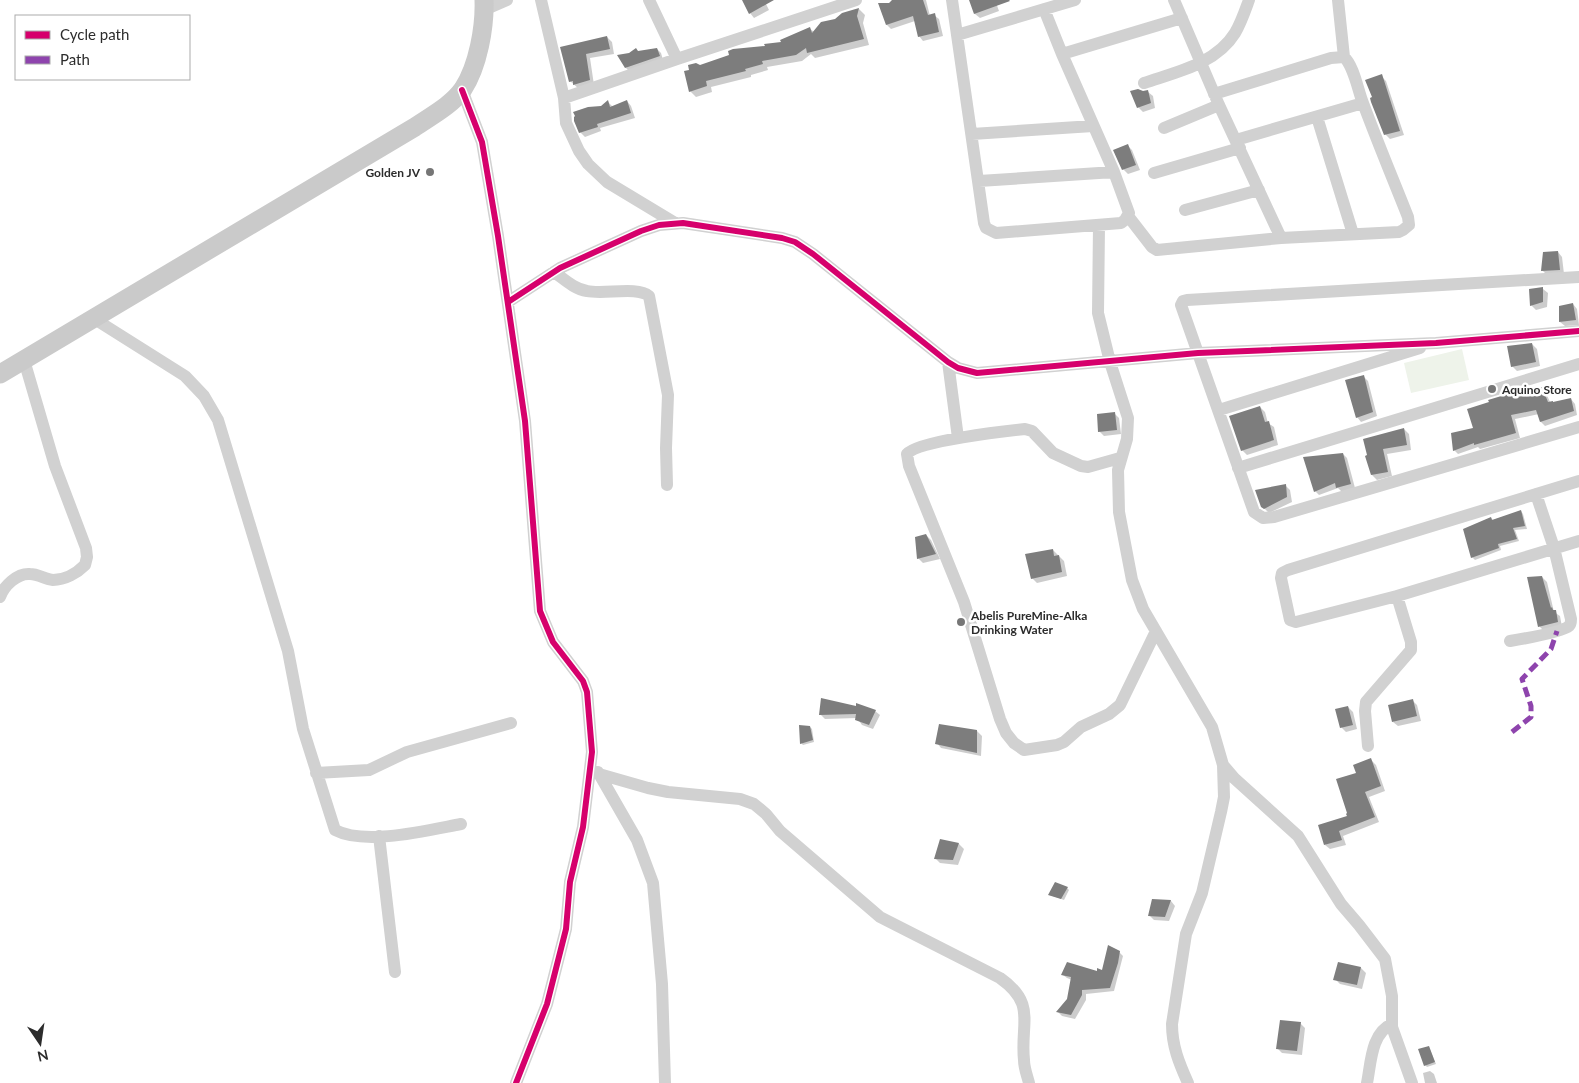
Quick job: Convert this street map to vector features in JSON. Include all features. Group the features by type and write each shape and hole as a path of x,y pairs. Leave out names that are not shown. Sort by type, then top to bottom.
{"street":[{"path":"0,374 415,127 446,106 462,90 477,54 484,5 507,0"},
{"path":"541,0 564,98 566,123 572,138 588,164 607,182 674,223"},
{"path":"649,0 676,59"},
{"path":"564,98 856,0"},
{"path":"952,0 984,223 986,228 996,233 1099,226 1121,223 1128,216 1129,208 1044,9"},
{"path":"957,35 1075,0"},
{"path":"1174,0 1200,63 1281,238"},
{"path":"1144,83 1200,63 1221,50 1236,32 1249,0"},
{"path":"1128,216 1155,249 1281,238 1398,232 1409,225 1408,217 1350,67 1344,58 1338,0"},
{"path":"1062,54 1182,18"},
{"path":"1164,128 1217,100 1330,58 1344,58"},
{"path":"462,90 482,142 486,160 508,302 525,421 540,611 553,642 584,681 587,692 592,761 583,827 570,882 566,929 548,1004 516,1083"},
{"path":"1154,173 1316,117 1363,103"},
{"path":"1316,117 1353,234"},
{"path":"972,134 1093,126"},
{"path":"979,181 1114,172"},
{"path":"1186,210 1259,190"},
{"path":"508,302 554,272 641,231 659,225 674,223 782,238 795,242 813,254 948,362 968,372 985,374 1198,353 1436,343 1579,331"},
{"path":"1099,226 1098,313 1110,362 1128,418 1127,439 1120,458 1117,475 1118,497 1128,562 1136,593 1212,727 1223,765 1224,798 1202,893 1186,934 1172,1024 1174,1050 1188,1083"},
{"path":"554,272 574,287 586,291 640,292 649,296 668,395 666,485"},
{"path":"1579,277 1185,300 1182,307 1254,512 1259,517 1270,518 1579,427"},
{"path":"92,318 185,376 204,396 218,420 288,651 301,722 335,830 344,833 379,836 462,824"},
{"path":"1219,410 1436,343"},
{"path":"0,597 14,578 23,574 30,574 53,580 67,578 85,566 87,557 86,548 55,466 24,360"},
{"path":"948,362 958,438"},
{"path":"1238,468 1579,364"},
{"path":"1120,458 1088,467 1081,466 1053,453 1032,431 1025,428 958,438 914,449 907,454 908,461 964,602 1003,727 1018,747 1030,750 1057,745 1064,742 1081,727 1115,710 1120,705 1156,631"},
{"path":"1579,481 1288,570 1281,575 1290,620 1293,622 1397,596 1579,541"},
{"path":"1510,641 1557,631 1571,623 1554,548 1536,494"},
{"path":"1368,746 1366,702 1411,650 1411,642 1397,596"},
{"path":"316,773 369,770 407,752 511,724"},
{"path":"592,761 637,840 653,883 662,984 665,1083"},
{"path":"1223,765 1234,778 1298,836 1341,904 1385,959 1392,996 1392,1024 1412,1083"},
{"path":"599,774 668,792 740,799 754,804 766,814 780,831 880,917 1000,978 1014,989 1023,1005 1024,1060 1029,1083"},
{"path":"379,836 395,972"},
{"path":"1367,1083 1378,1036 1382,1030 1392,1024"}],"shaded area":[{"path":"1462,349 1469,380 1411,393 1404,363"}],"building":[{"path":"742,0 774,0 749,14"},
{"path":"892,0 923,0 928,15 935,13 939,32 918,37 913,16 886,25 878,3 889,3"},
{"path":"969,0 1009,0 1010,1 974,14"},
{"path":"859,8 857,16 864,39 807,53 806,48 796,55 762,61 763,64 745,69 746,71 706,81 707,86 689,92 684,71 689,70 688,65 696,63 700,65 729,55 728,51 733,49 765,46 764,44 781,42 780,40 810,27 812,33 821,22 835,19 842,13"},
{"path":"607,36 610,49 586,54 590,80 573,85 573,81 569,82 560,47"},
{"path":"636,48 638,51 657,48 660,56 625,68 617,55 629,53"},
{"path":"1382,74 1400,131 1384,135 1371,102 1370,98 1372,97 1365,80"},
{"path":"1138,89 1148,90 1151,103 1137,108 1130,91"},
{"path":"608,100 610,107 627,100 631,113 597,124 598,127 579,133 574,121 575,116 573,112 588,107 601,106"},
{"path":"1128,144 1136,165 1122,170 1113,150"},
{"path":"1558,251 1560,270 1541,271 1543,252"},
{"path":"1543,287 1543,302 1530,306 1529,289"},
{"path":"1573,303 1576,320 1559,322 1559,306"},
{"path":"1532,343 1536,362 1511,367 1507,346"},
{"path":"1364,375 1373,412 1356,418 1345,380"},
{"path":"1542,387 1548,402 1571,398 1574,411 1540,422 1536,410 1511,415 1516,433 1474,445 1474,443 1453,451 1451,433 1473,428 1467,409 1508,394 1508,396 1518,392 1521,394"},
{"path":"1260,406 1265,422 1269,421 1274,440 1241,451 1229,416"},
{"path":"1115,412 1117,430 1098,432 1097,414"},
{"path":"1404,428 1407,445 1383,449 1388,472 1371,475 1365,456 1367,455 1363,439"},
{"path":"1343,453 1351,484 1336,488 1335,483 1314,492 1303,457"},
{"path":"1286,484 1287,497 1264,509 1261,507 1255,490"},
{"path":"1521,510 1525,526 1513,528 1517,539 1498,544 1499,548 1471,558 1463,529 1491,517 1492,520"},
{"path":"926,534 936,554 917,559 915,537"},
{"path":"1053,549 1054,556 1059,555 1062,572 1031,579 1025,554"},
{"path":"1542,576 1551,608 1556,610 1558,622 1538,627 1527,577"},
{"path":"821,698 856,706 856,703 876,710 869,725 855,720 856,714 819,715"},
{"path":"1413,699 1417,716 1392,722 1388,705"},
{"path":"1348,706 1353,725 1340,728 1335,709"},
{"path":"939,724 977,730 977,753 935,744"},
{"path":"799,725 810,726 813,740 800,744"},
{"path":"1371,758 1381,786 1365,792 1375,817 1339,831 1342,840 1324,845 1318,825 1347,816 1336,779 1356,773 1353,765"},
{"path":"940,839 959,843 953,860 934,859"},
{"path":"1055,882 1068,887 1061,899 1048,895"},
{"path":"1152,899 1171,900 1165,917 1148,916"},
{"path":"1108,945 1120,951 1110,988 1082,990 1082,995 1071,1015 1056,1012 1067,999 1071,977 1061,975 1067,962 1097,971 1097,968 1102,970"},
{"path":"1338,962 1361,967 1357,985 1333,980"},
{"path":"1280,1020 1301,1022 1297,1051 1276,1049"},
{"path":"1429,1046 1435,1062 1424,1066 1418,1049"}],"marked path":[{"path":"1512,732 1531,717 1531,706 1522,679 1551,649 1557,631"}],"cycle path":[{"path":"462,90 482,142 498,236 525,421 540,611 553,642 583,681 587,692 592,752 583,827 570,882 566,929 547,1004 516,1083"},
{"path":"508,302 560,268 641,231 659,225 683,223 782,238 795,242 813,254 948,362 958,368 977,373 1198,353 1436,343 1579,331"}],"place":[{"name":"Golden JV","path":"430,172"},
{"name":"Aquino Store","path":"1492,389"},
{"name":"Abelis PureMine-Alka Drinking Water","path":"961,622"}]}
